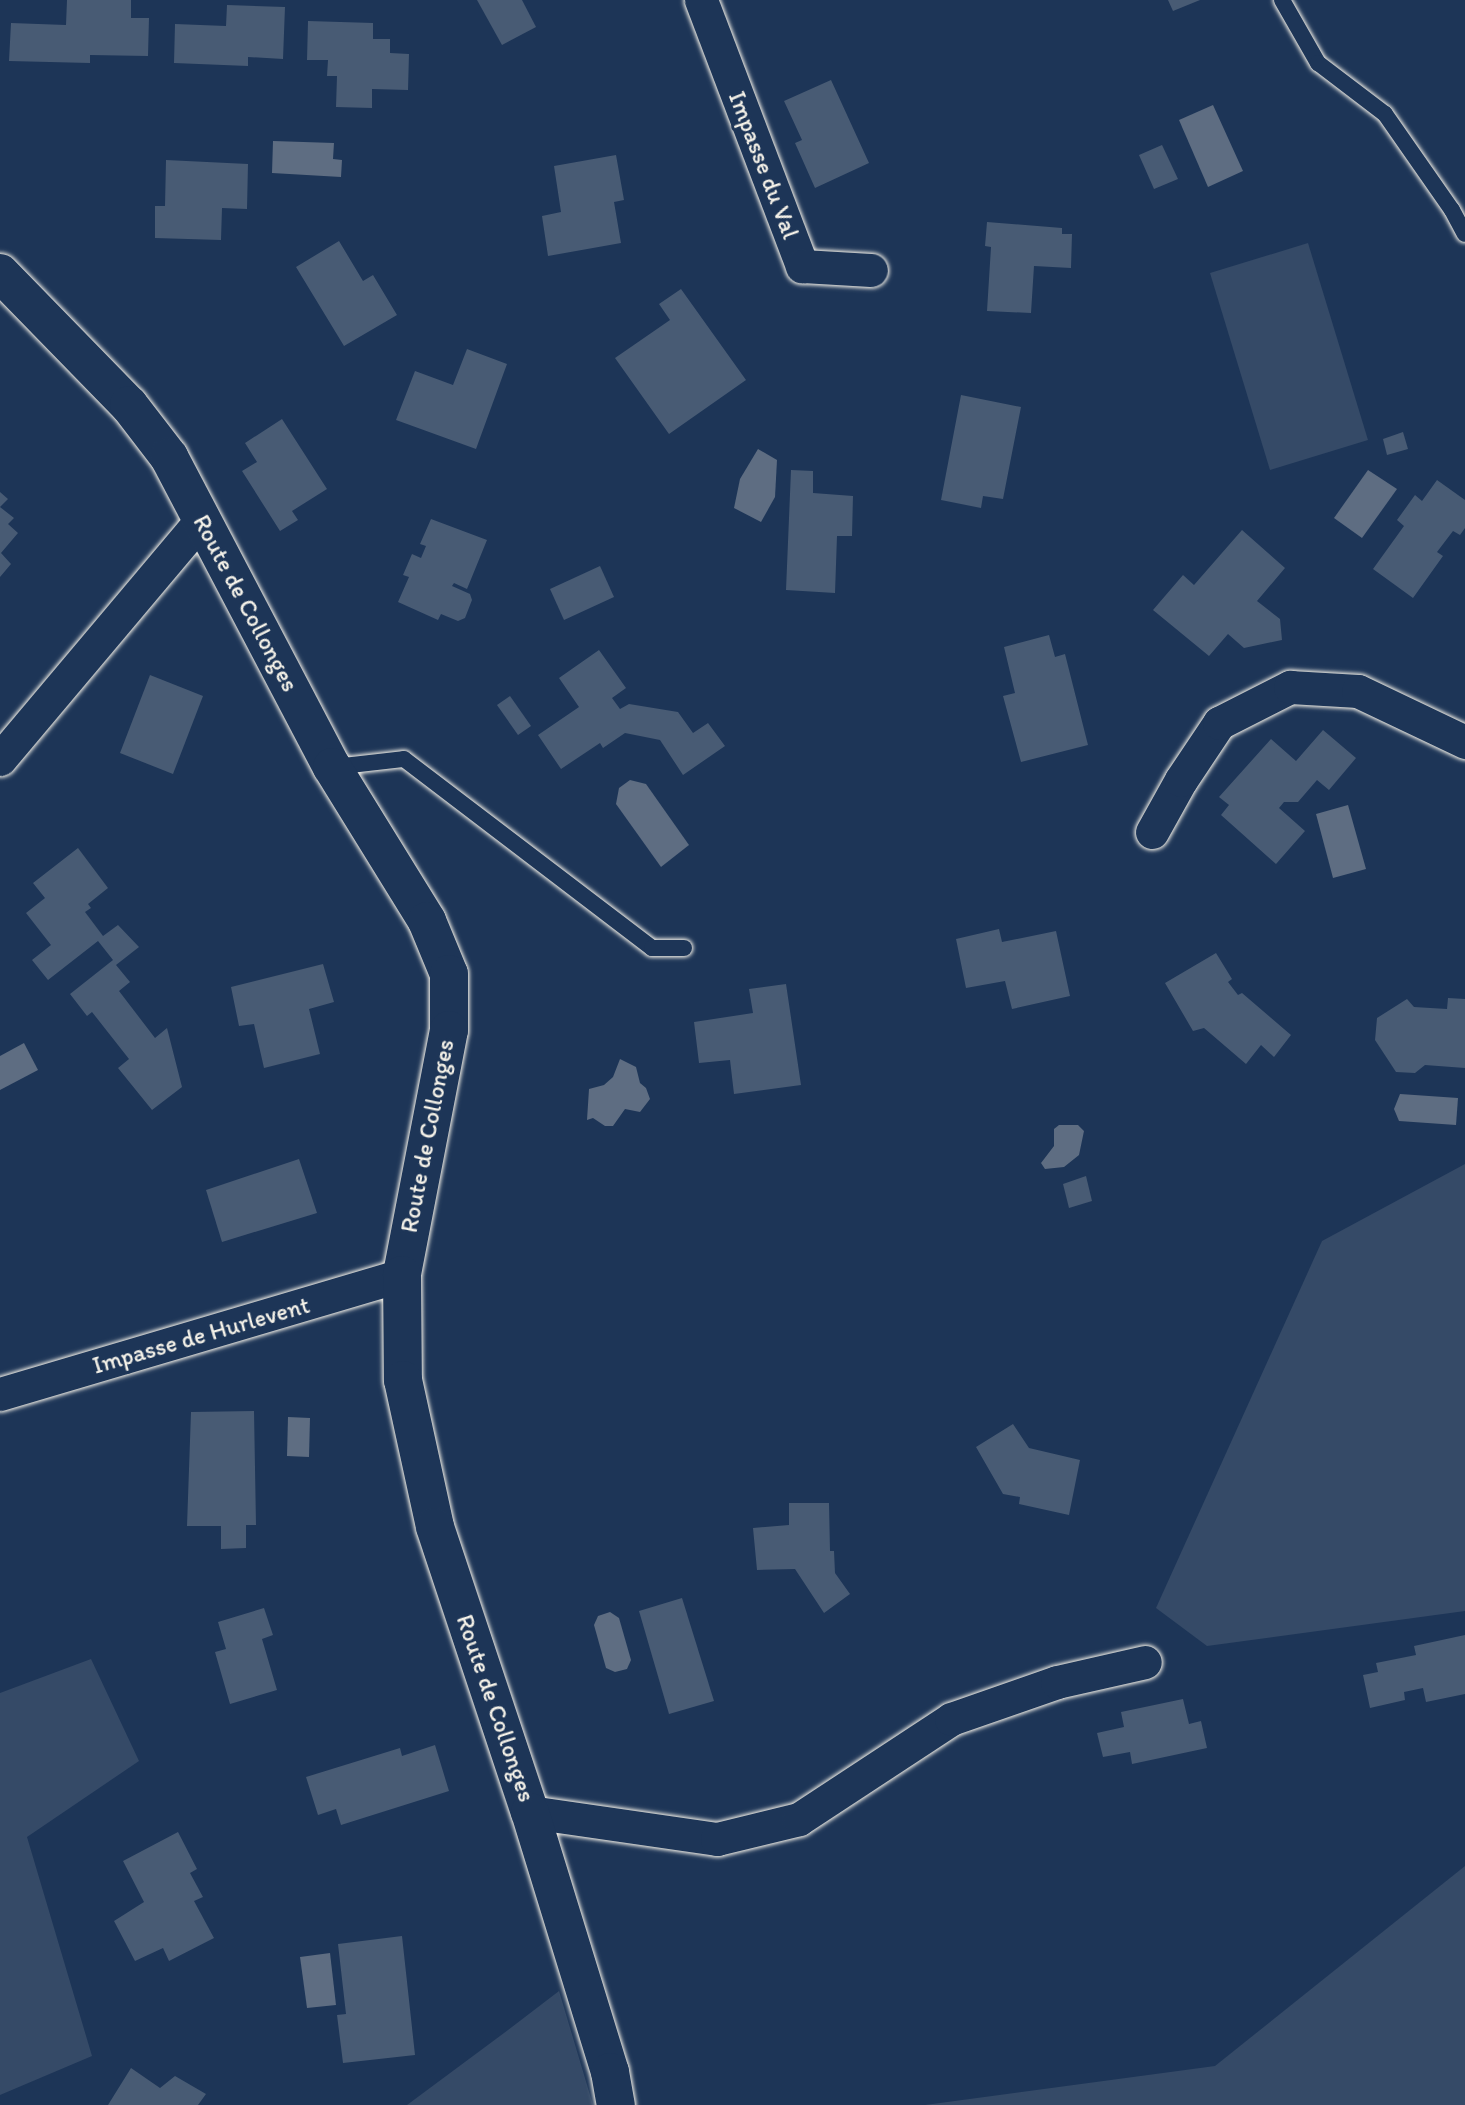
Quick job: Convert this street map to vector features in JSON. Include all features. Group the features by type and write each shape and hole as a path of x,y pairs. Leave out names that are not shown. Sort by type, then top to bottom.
{"main road":[{"name":"Route de Collonges","path":"3,279 129,405 169,457 332,767 427,921 449,974 449,1030 402,1275 403,1380 435,1527 530,1812 610,2073 616,2105"}],"street":[{"name":"Impasse du Val","path":"701,0 802,266 871,270"},
{"path":"0,759 202,519"},
{"path":"1152,832 1219,723 1290,687 1359,691 1465,742"},
{"name":"Impasse de Hurlevent","path":"0,1394 402,1275"},
{"path":"530,1812 717,1839 799,1819 951,1719 1057,1682 1144,1662"}],"lane":[{"path":"1282,0 1318,63 1385,114 1452,210 1465,234"},
{"path":"332,767 404,759 652,948 684,948"}],"shaded area":[{"path":"1213,105 1243,171 1208,187 1179,120"},
{"path":"273,141 334,143 333,159 342,160 341,177 272,173"},
{"path":"1308,243 1368,440 1270,470 1210,273"},
{"path":"758,449 777,460 775,497 761,522 734,508 740,479"},
{"path":"1368,470 1397,489 1362,538 1334,518"},
{"path":"630,780 646,784 689,845 661,867 616,804 619,788"},
{"path":"1348,805 1366,869 1333,878 1316,814"},
{"path":"24,1043 38,1070 0,1090 0,1056"},
{"path":"620,1059 636,1067 640,1083 646,1088 650,1099 640,1112 625,1109 613,1126 605,1126 593,1118 587,1120 589,1089 604,1085 613,1077"},
{"path":"1400,1094 1458,1098 1456,1125 1399,1121 1394,1109"},
{"path":"1059,1125 1078,1125 1084,1131 1079,1155 1064,1167 1045,1169 1041,1163 1054,1146 1054,1129"},
{"path":"1465,1164 1465,1611 1207,1646 1156,1608 1322,1241"},
{"path":"288,1417 310,1418 309,1457 287,1456"},
{"path":"610,1612 619,1618 631,1660 627,1669 615,1672 606,1668 594,1625 598,1616"},
{"path":"91,1659 139,1761 27,1837 92,2056 0,2095 0,1693"},
{"path":"1465,1866 1465,2105 925,2105 1215,2066"},
{"path":"330,1953 336,2005 307,2008 300,1957"},
{"path":"559,1991 593,2105 407,2105 504,2033"}],"building":[{"path":"67,0 131,0 131,18 149,18 148,56 90,55 90,63 9,61 11,23 66,25"},
{"path":"477,0 522,0 536,27 502,45"},
{"path":"1168,0 1200,0 1173,11"},
{"path":"227,5 285,7 283,59 248,57 248,66 174,63 175,24 226,26"},
{"path":"308,21 373,23 373,39 390,39 390,53 409,54 408,90 372,89 372,108 336,107 337,76 327,76 328,60 307,60"},
{"path":"831,80 869,163 815,188 795,143 802,140 784,101"},
{"path":"1162,145 1178,179 1154,189 1139,155"},
{"path":"616,155 624,200 614,202 621,243 548,256 542,216 561,212 554,166"},
{"path":"166,160 248,164 247,209 222,208 221,240 155,238 155,206 165,206"},
{"path":"987,222 1062,228 1062,234 1072,234 1071,268 1034,266 1031,313 987,311 991,247 985,246"},
{"path":"339,241 363,281 373,275 397,315 344,346 296,267"},
{"path":"681,289 746,380 669,434 615,358 670,320 659,304"},
{"path":"467,349 507,364 476,449 396,420 415,371 453,385"},
{"path":"961,395 1021,407 1003,499 983,496 981,508 941,500"},
{"path":"282,419 327,489 292,511 298,520 280,531 242,471 257,462 245,443"},
{"path":"1403,432 1408,449 1387,455 1383,439"},
{"path":"791,470 813,471 813,493 853,496 852,536 837,536 835,593 786,590"},
{"path":"1437,480 1465,500 1465,528 1460,535 1453,531 1437,552 1443,556 1413,598 1373,569 1404,526 1397,520 1415,495 1422,501"},
{"path":"0,492 8,499 0,507"},
{"path":"0,507 14,518 8,524 18,533 1,553 11,564 0,577"},
{"path":"431,519 487,540 467,589 454,583 452,586 470,594 472,600 465,618 458,621 441,614 438,620 398,602 409,577 403,575 412,554 421,558 426,546 420,544"},
{"path":"1242,530 1285,568 1257,601 1280,619 1282,640 1244,648 1228,634 1209,656 1153,610 1183,575 1194,585"},
{"path":"600,566 614,597 564,620 550,589"},
{"path":"1049,635 1055,657 1065,654 1088,745 1021,762 1003,696 1015,693 1004,647"},
{"path":"599,650 626,688 612,698 620,709 629,704 678,712 693,733 708,723 725,746 683,775 660,740 625,733 603,748 600,743 561,769 538,735 579,707 559,678"},
{"path":"150,675 203,696 173,774 120,753"},
{"path":"510,696 531,726 518,735 497,705"},
{"path":"1323,730 1356,758 1329,790 1317,780 1298,802 1284,802 1279,808 1305,831 1276,864 1221,815 1229,805 1219,797 1271,739 1296,761"},
{"path":"78,848 108,888 88,904 91,908 85,912 103,936 118,925 139,947 116,965 130,982 119,991 155,1038 167,1028 182,1087 152,1110 118,1068 129,1059 92,1012 87,1016 70,994 113,960 98,941 48,980 32,960 51,945 26,913 45,898 33,883"},
{"path":"999,929 1002,942 1056,931 1070,996 1012,1009 1005,981 966,988 956,939"},
{"path":"1216,953 1232,979 1228,982 1238,995 1242,993 1291,1035 1274,1057 1261,1045 1246,1064 1204,1028 1193,1031 1165,983"},
{"path":"323,964 334,1002 309,1009 320,1054 264,1068 254,1024 239,1026 231,987"},
{"path":"786,984 801,1085 734,1094 730,1060 699,1063 694,1022 753,1013 749,989"},
{"path":"1448,998 1465,999 1465,1068 1425,1065 1415,1073 1396,1072 1375,1040 1377,1018 1407,999 1414,1007 1447,1009"},
{"path":"299,1159 317,1213 222,1242 206,1190"},
{"path":"1086,1176 1092,1201 1069,1208 1063,1184"},
{"path":"254,1411 256,1525 246,1525 246,1548 221,1549 221,1526 187,1526 191,1412"},
{"path":"1013,1424 1029,1448 1080,1460 1069,1515 1019,1504 1020,1497 1003,1494 976,1447"},
{"path":"789,1503 829,1503 830,1551 834,1551 835,1573 850,1594 824,1613 795,1569 757,1570 753,1528 789,1525"},
{"path":"682,1598 714,1701 669,1714 639,1611"},
{"path":"264,1608 273,1635 262,1639 277,1690 230,1704 215,1652 226,1649 218,1622"},
{"path":"1465,1635 1465,1694 1426,1702 1423,1688 1404,1692 1405,1700 1370,1708 1363,1675 1378,1672 1376,1663 1416,1655 1414,1646"},
{"path":"1183,1699 1189,1724 1201,1721 1207,1748 1132,1764 1130,1752 1103,1757 1097,1733 1124,1727 1121,1712"},
{"path":"435,1745 449,1791 341,1825 336,1809 318,1815 306,1777 400,1748 402,1756"},
{"path":"178,1832 197,1869 190,1873 203,1897 194,1901 214,1938 169,1961 163,1948 135,1961 114,1921 144,1902 123,1861"},
{"path":"402,1936 415,2055 343,2063 337,2015 346,2014 338,1944"},
{"path":"131,2068 160,2088 175,2076 206,2094 198,2105 108,2105"}]}
